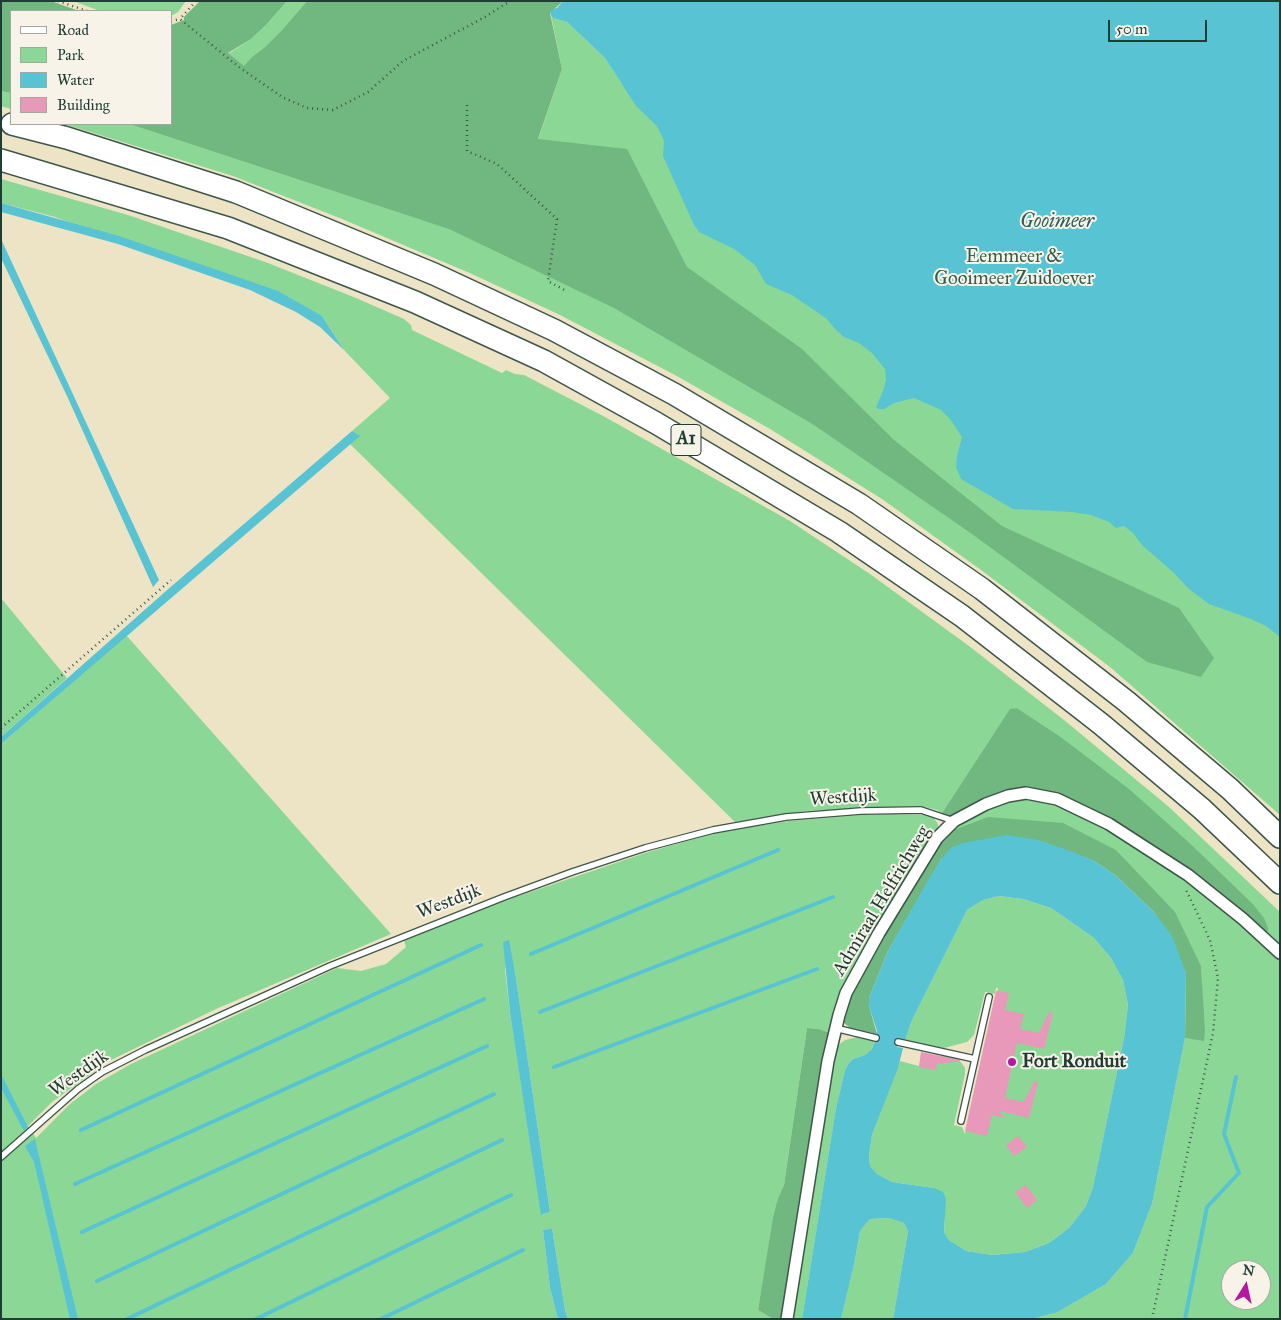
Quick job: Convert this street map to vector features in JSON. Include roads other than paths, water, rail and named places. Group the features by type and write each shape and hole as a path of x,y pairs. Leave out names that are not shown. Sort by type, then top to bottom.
{"highway":[{"name":"A1","path":"16,125 67,138 236,192 434,274 554,330 674,394 859,504 982,589 1126,701 1230,789 1280,837"},
{"name":"A1","path":"1,160 228,228 416,302 544,361 656,423 839,532 962,616 1101,724 1202,810 1280,883"}],"street":[{"name":"Admiraal Helfrichweg","path":"787,1319 828,1060 835,1028 846,993 937,838 954,821 986,804 1008,796 1026,793 1057,799 1109,824 1175,866 1244,919 1280,954"}],"lane":[{"name":"Westdijk","path":"1,1157 78,1089 102,1072 145,1050 330,966 572,872 645,848 714,830 786,817 861,811 921,810 954,821"},
{"path":"962,1121 989,997"},
{"path":"835,1028 876,1038"},
{"path":"898,1042 975,1058"}],"water":[{"name":"Gooimeer","path":"563,1 1280,1 1280,637 1266,626 1251,619 1209,604 1189,589 1124,526 1116,528 1109,522 1091,515 1072,512 1013,509 961,479 956,467 962,437 950,419 941,410 914,398 894,403 884,409 878,409 876,407 886,380 885,369 872,353 859,343 844,337 827,319 792,295 766,284 755,265 734,249 699,232 694,225 663,156 664,141 657,126 636,106 605,58 567,22 553,18 550,13"},
{"path":"1,203 119,236 278,291 322,316 344,350 320,327 296,312 250,290 118,244 1,212"},
{"path":"1,239 159,580 153,587 67,396 1,258"},
{"path":"352,431 360,436 1,744 1,737 166,591"},
{"path":"1007,835 1038,840 1094,861 1115,875 1154,912 1172,936 1186,973 1185,1038 1152,1204 1133,1253 1106,1284 1058,1312 1032,1319 893,1319 908,1231 904,1223 889,1218 870,1219 860,1231 841,1319 802,1319 836,1108 845,1070 853,1059 865,1055 872,1049 875,1041 877,1031 869,1006 869,998 888,951 927,882 942,858 951,848 963,843","holes":["999,896 1023,899 1051,908 1094,938 1111,958 1123,980 1128,1005 1124,1038 1093,1187 1086,1206 1069,1228 1049,1243 1025,1252 992,1255 966,1251 949,1240 944,1232 946,1199 943,1192 934,1188 892,1182 877,1174 870,1166 869,1155 872,1135 898,1068 903,1048 897,1047 899,1039 905,1040 912,1020 967,910 983,900"]},
{"path":"509,940 550,1212 541,1215 510,1013 503,942"},
{"path":"1,1074 28,1127 24,1131 1,1088"},
{"path":"35,1139 78,1319 70,1319 34,1162 25,1146"},
{"path":"552,1228 568,1319 558,1319 550,1288 543,1230"}],"waterway":[{"path":"531,954 778,850"},
{"path":"540,1012 833,897"},
{"path":"81,1130 481,945"},
{"path":"554,1067 817,969"},
{"path":"75,1184 484,999"},
{"path":"82,1232 487,1046"},
{"path":"1185,1319 1207,1207 1239,1173 1224,1134 1236,1077"},
{"path":"97,1281 494,1094"},
{"path":"127,1319 502,1140"},
{"path":"256,1319 511,1195"},
{"path":"381,1319 523,1250"}],"place":[{"name":"Fort Ronduit","path":"1012,1062"}],"park label":[{"name":"Eemmeer & Gooimeer Zuidoever","path":"1014,268"}]}
